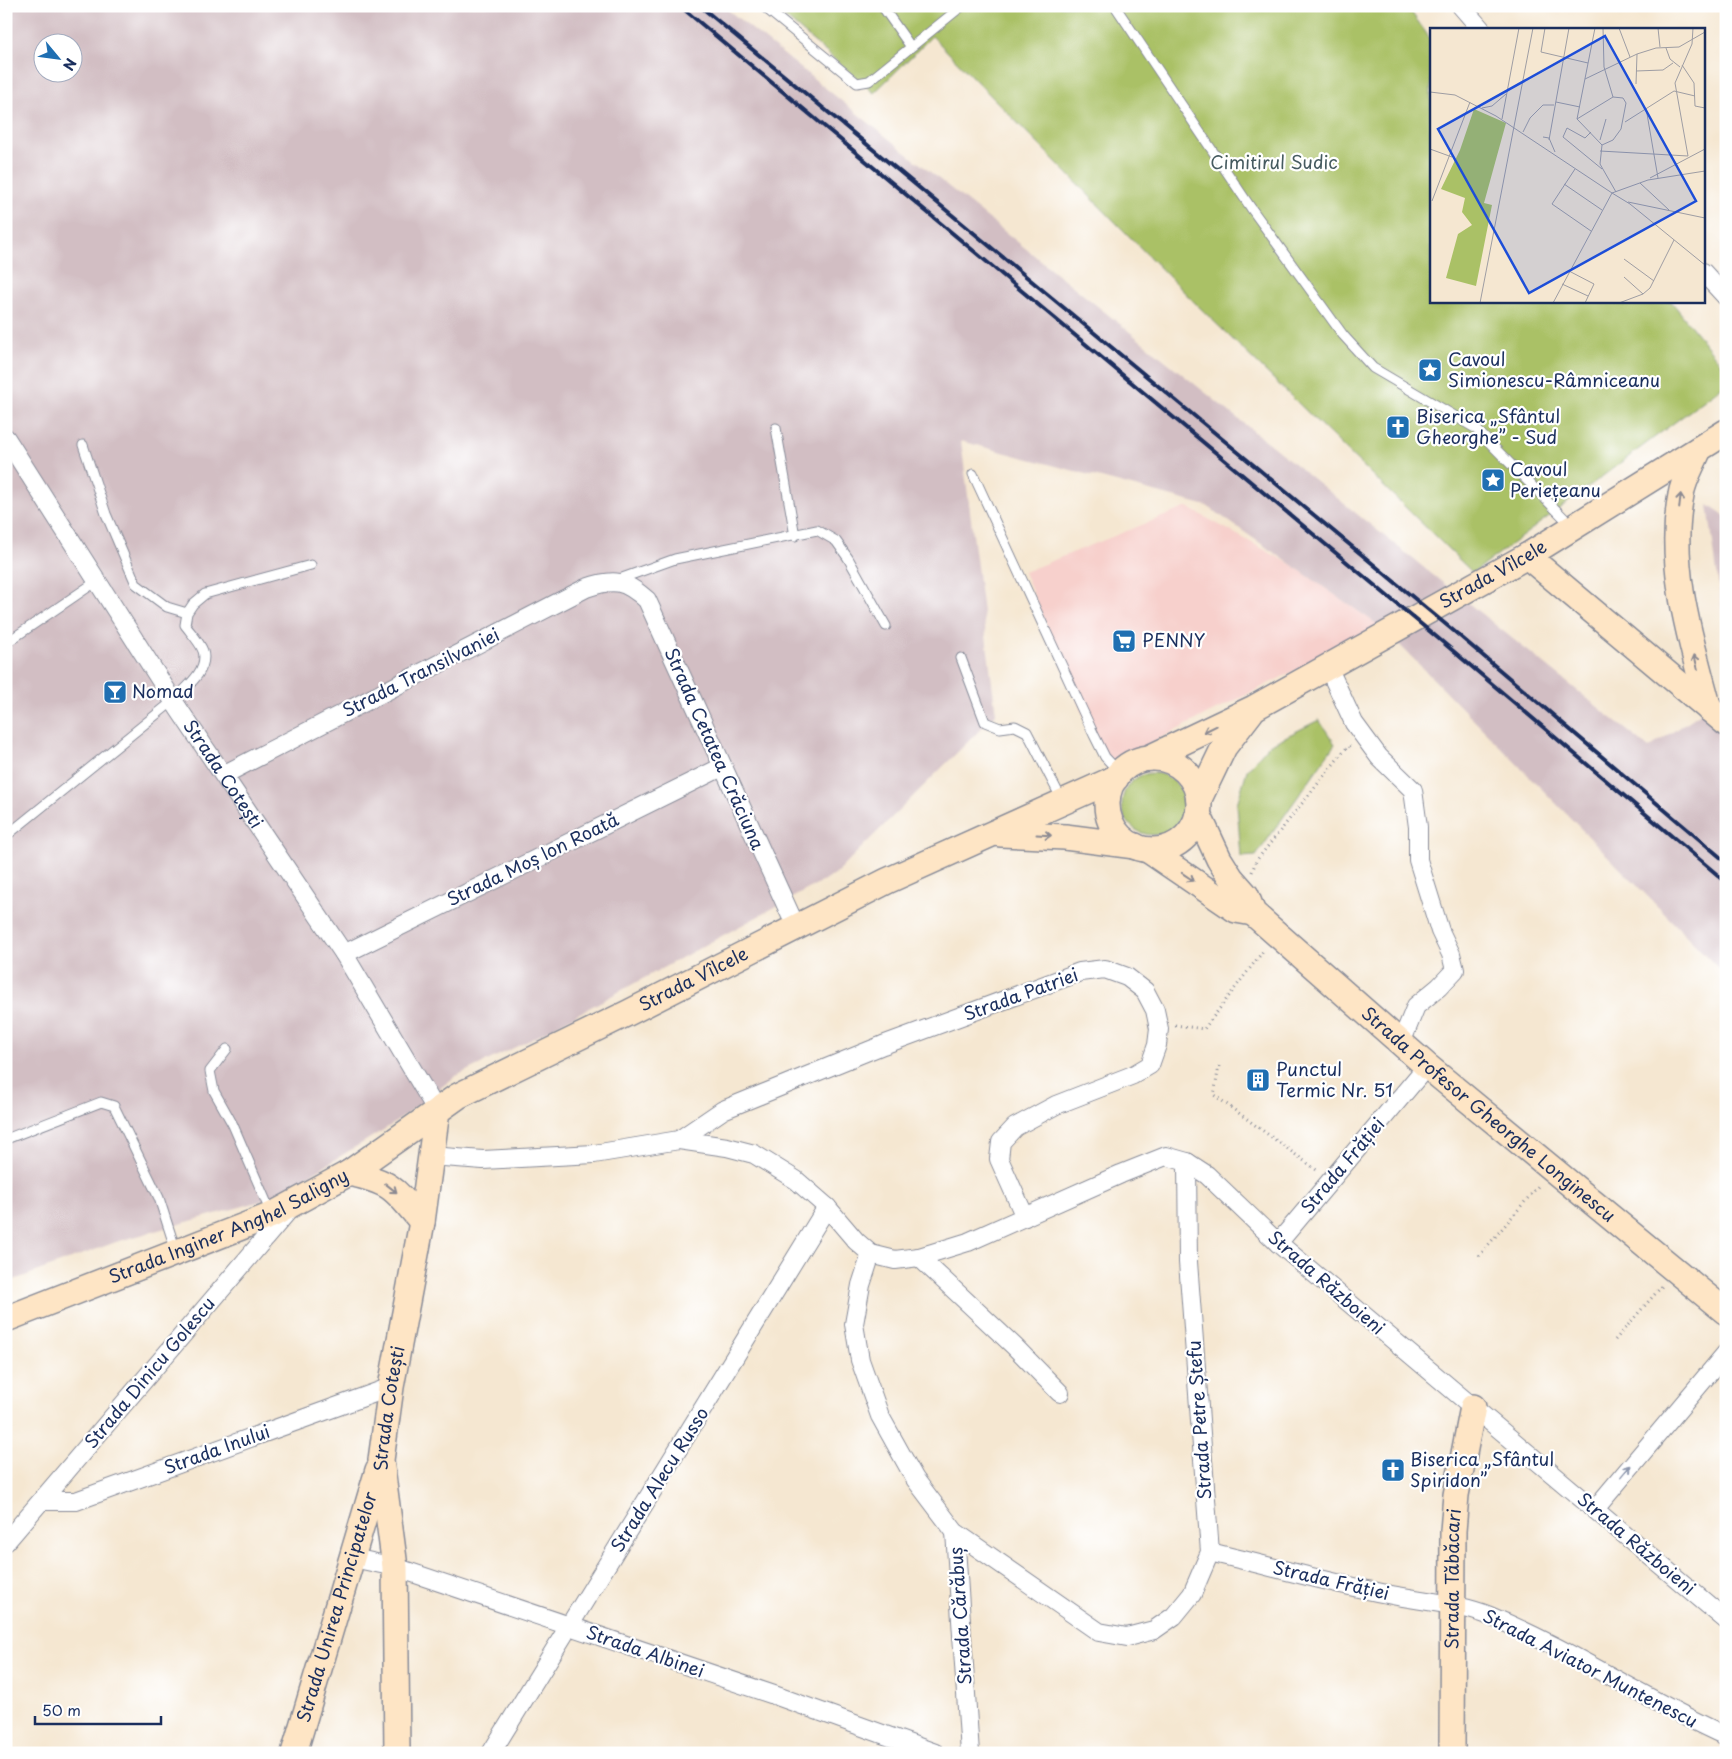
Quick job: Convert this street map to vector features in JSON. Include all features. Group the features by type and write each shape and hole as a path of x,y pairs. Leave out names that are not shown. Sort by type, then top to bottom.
{"main road":[{"name":"Strada Vîlcele","path":"1149,758 1254,708 1527,556 1574,529 1725,433"},
{"path":"1699,449 1681,494 1676,542 1683,597 1717,716"},
{"path":"1527,556 1717,716"},
{"name":"Strada Vîlcele","path":"1198,807 1224,747 1254,708"},
{"path":"1149,758 1163,759 1176,764 1187,774 1195,786 1198,807 1193,826 1185,837 1174,845 1162,849 1142,848 1124,839 1115,829 1109,817 1110,790 1118,775 1128,766 1149,758"},
{"name":"Strada Vîlcele","path":"437,1111 458,1096 628,1013 887,881 995,834 1118,775"},
{"name":"Strada Profesor Gheorghe Longinescu","path":"1198,807 1219,859 1249,904 1276,933 1427,1066 1726,1312"},
{"name":"Strada Vîlcele","path":"995,834 1057,836 1142,848"},
{"name":"Strada Profesor Gheorghe Longinescu","path":"1142,848 1236,910 1249,904"},
{"path":"430,1156 437,1111"},
{"name":"Strada Inginer Anghel Saligny","path":"6,1319 272,1215 349,1174 437,1111"},
{"name":"Strada Cotești","path":"397,1753 395,1568 381,1460 391,1387 422,1222 430,1156"},
{"path":"349,1174 377,1179 390,1186 422,1222"},
{"name":"Strada Tăbăcari","path":"1452,1753 1453,1530 1456,1495 1473,1407"},
{"name":"Strada Unirea Principatelor","path":"294,1753 381,1460"}],"street":[{"path":"1461,6 1480,28"},
{"path":"1704,273 1726,297"},
{"name":"Strada Cotești","path":"6,438 173,700 225,774 344,954 437,1111"},
{"name":"Strada Transilvaniei","path":"225,774 586,588 604,581 616,582"},
{"name":"Strada Cetatea Crăciuna","path":"616,582 633,588 647,600 796,927"},
{"path":"1328,667 1354,723 1380,756 1413,790 1418,826 1418,860 1440,931 1451,954 1455,970 1439,987 1416,1006 1401,1043"},
{"name":"Strada Moș Ion Roată","path":"344,954 722,767"},
{"name":"Strada Patriei","path":"679,1140 724,1110 883,1045 1080,972 1105,969 1127,977 1145,991 1155,1010 1158,1023 1157,1045 1150,1064 1133,1075 1056,1105 1015,1127 1001,1142 999,1159 1026,1217"},
{"name":"Strada Frăției","path":"1278,1243 1427,1066"},
{"path":"430,1156 483,1160 594,1154 679,1140 727,1147 754,1154 796,1180 827,1207 856,1241 871,1254 861,1285 854,1324 860,1360 880,1416 915,1479 955,1532"},
{"name":"Strada Războieni","path":"871,1254 895,1260 919,1257 968,1242 1120,1174 1166,1156 1187,1162 1207,1175 1278,1243 1726,1620"},
{"name":"Strada Petre Ștefu","path":"1126,1637 1154,1630 1174,1616 1192,1594 1210,1552 1188,1262 1187,1162"},
{"name":"Strada Dinicu Golescu","path":"6,1542 294,1203"},
{"name":"Strada Alecu Russo","path":"491,1753 827,1207"},
{"path":"919,1257 1014,1346 1060,1393"},
{"path":"1595,1508 1726,1353"},
{"name":"Strada Inului","path":"42,1501 76,1501 391,1387"},
{"name":"Strada Cărăbuș","path":"955,1532 1099,1632 1126,1637"},
{"name":"Strada Cărăbuș","path":"955,1532 970,1753"},
{"name":"Strada Frăției","path":"1210,1552 1385,1594 1453,1607"},
{"name":"Strada Albinei","path":"353,1558 395,1568 569,1626 768,1693 935,1753"},
{"name":"Strada Aviator Muntenescu","path":"1453,1607 1489,1615 1569,1654 1692,1720 1726,1736"}],"lane":[{"path":"763,6 857,83 869,81 962,6"},
{"path":"882,6 912,47"},
{"path":"1115,6 1251,208 1343,336 1373,368 1474,428 1574,529"},
{"path":"776,428 795,536"},
{"path":"83,445 106,514 136,584 167,607 187,613"},
{"path":"973,474 1094,735 1105,757 1118,775"},
{"path":"616,582 675,559 817,530 836,541 848,558 886,626"},
{"path":"6,836 173,700 197,676 203,662 203,651 184,625 187,613 199,597 311,565"},
{"path":"6,642 97,581"},
{"path":"961,658 985,722 1000,728 1015,726 1027,732 1063,802"},
{"path":"226,1049 210,1071 214,1091 233,1125 272,1215"},
{"path":"6,1139 101,1102 114,1106 159,1198 177,1253"}],"path":[{"path":"1249,904 1256,861 1348,746 1355,752"},
{"path":"1158,1023 1204,1030 1276,933"},
{"path":"1219,1066 1214,1095 1331,1180"},
{"path":"1479,1256 1553,1170"},
{"path":"1615,1340 1676,1271"}],"shaded area":[{"path":"6,6 723,6 1649,748 1726,696 1726,976 1384,629 1207,506 961,441 996,714 834,875 528,1041 456,1076 393,1124 272,1198 116,1242 6,1283"},
{"path":"1708,505 1726,517 1726,640"},
{"path":"1187,507 1292,565 1384,629 1347,644 1105,766 1024,572"}],"green space":[{"name":"Cimitirul Sudic","path":"772,6 1407,6 1430,39 1430,302 1672,302 1726,370 1726,384 1473,573 1191,299 932,36 874,93"},
{"path":"1319,720 1335,744 1256,856 1241,857 1237,804 1247,770 1269,745"},
{"path":"1153,773 1165,775 1175,782 1182,792 1184,804 1182,816 1175,826 1165,833 1153,835 1141,833 1131,826 1124,816 1122,804 1124,792 1131,782 1141,775"}],"railway":[{"path":"680,6 1439,639 1726,882"},
{"path":"700,6 1455,632 1726,862"}],"place":[{"name":"Cavoul Simionescu-Râmniceanu","path":"1430,370"},
{"name":"Biserica „Sfântul Gheorghe” - Sud","path":"1398,427"},
{"name":"Cavoul Periețeanu","path":"1493,480"},
{"name":"PENNY","path":"1124,641"},
{"name":"Nomad","path":"115,692"},
{"name":"Punctul Termic Nr. 51","path":"1258,1080"},
{"name":"Biserica „Sfântul Spiridon”","path":"1393,1470"}]}
